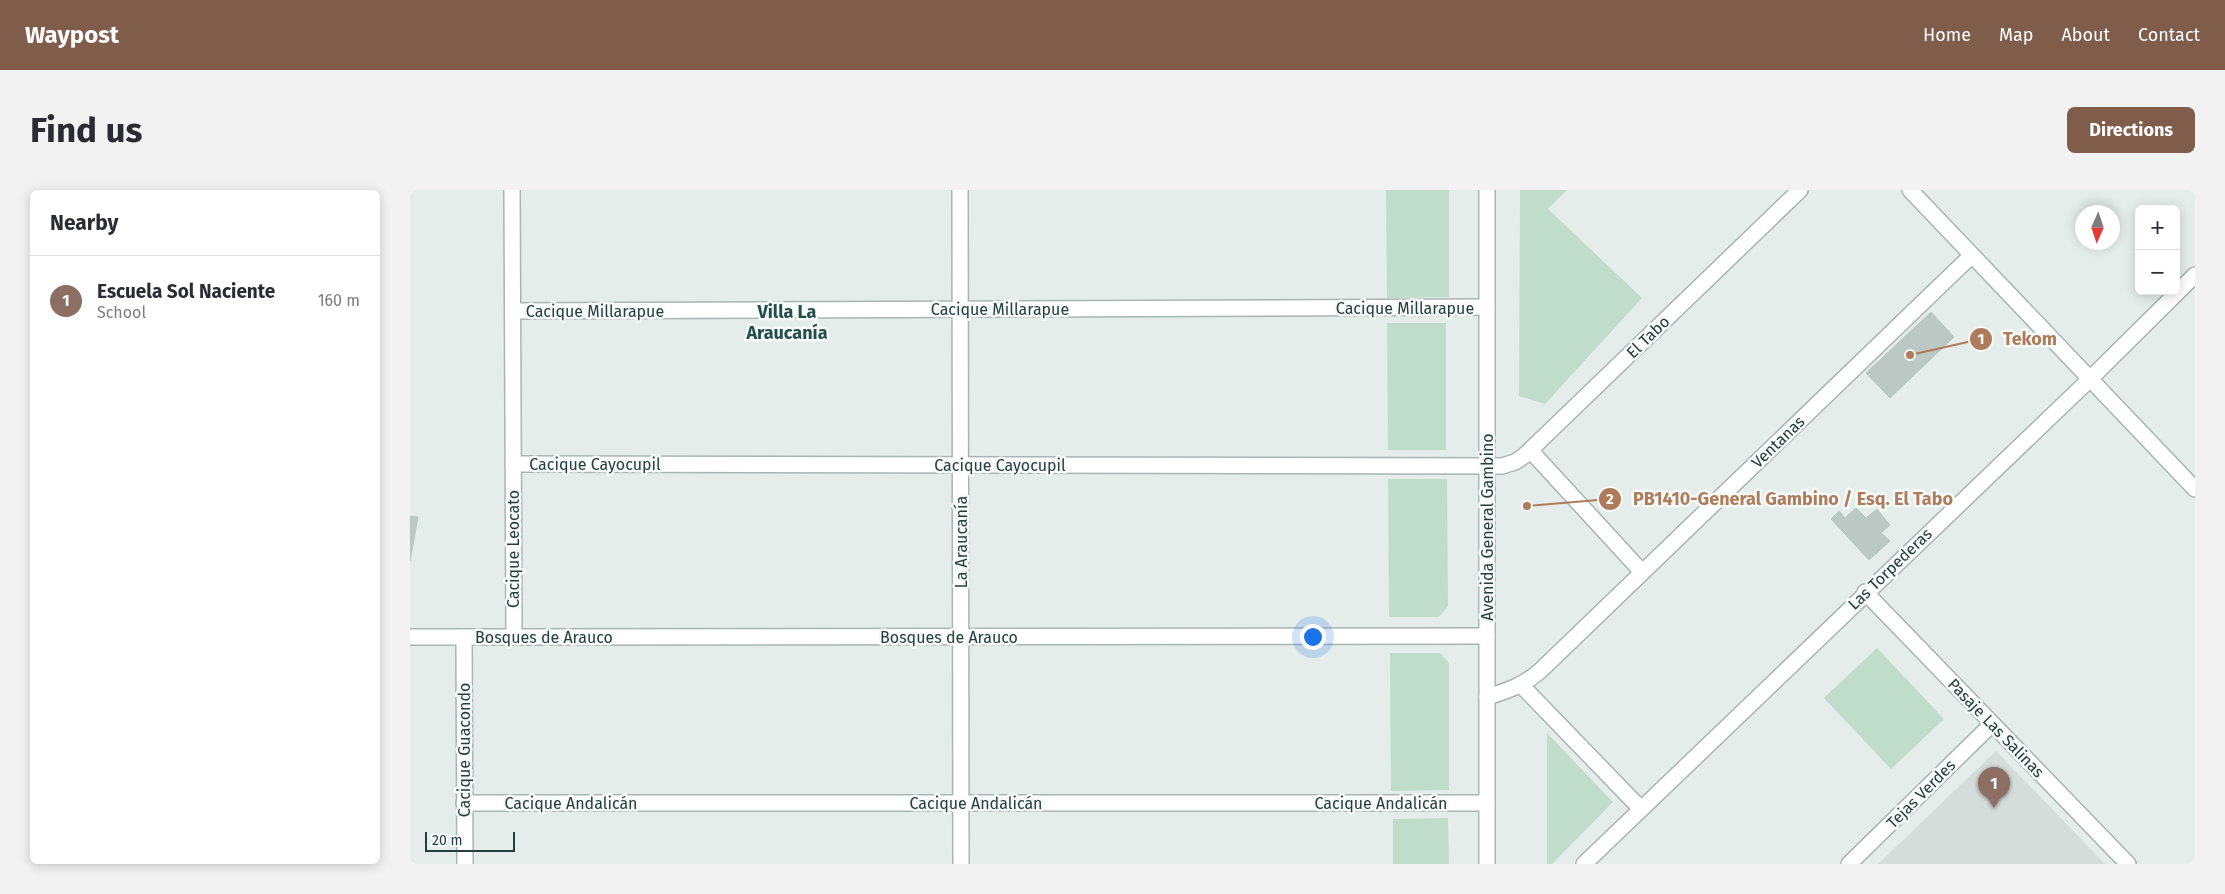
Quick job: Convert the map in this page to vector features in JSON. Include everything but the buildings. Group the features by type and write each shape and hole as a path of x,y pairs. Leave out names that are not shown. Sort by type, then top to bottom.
{"street":[{"name":"Cacique Leocato","path":"512,190 514,637"},
{"name":"La Araucanía","path":"960,190 961,864"},
{"name":"Avenida General Gambino","path":"1487,190 1487,864"},
{"name":"El Tabo","path":"1487,466 1502,466 1515,462 1530,450 1800,190"},
{"path":"1910,190 2195,489"},
{"name":"Ventanas","path":"1487,697 1521,685 1540,671 1972,255"},
{"name":"Las Torpederas","path":"1584,864 1865,592 2090,379 2195,275"},
{"name":"Cacique Millarapue","path":"513,311 1487,307"},
{"path":"1530,450 1642,572"},
{"name":"Cacique Cayocupil","path":"513,464 1487,466"},
{"name":"Pasaje Las Salinas","path":"1865,592 2128,864"},
{"name":"Bosques de Arauco","path":"410,637 1487,636"},
{"name":"Cacique Guacondo","path":"464,637 464,864"},
{"path":"1521,685 1641,809"},
{"name":"Tejas Verdes","path":"1850,864 1992,724"},
{"name":"Cacique Andalicán","path":"464,803 1487,803"}],"shaded area":[{"path":"1996,751 2105,864 1878,864"}],"green space":[{"path":"1386,190 1449,190 1449,297 1387,298"},
{"path":"1520,190 1567,190 1548,209 1642,298 1545,404 1519,396"},
{"path":"1387,323 1446,323 1446,450 1388,450"},
{"path":"1388,479 1447,479 1448,606 1439,617 1389,617"},
{"path":"1877,648 1944,719 1891,769 1824,698"},
{"path":"1390,653 1440,653 1449,663 1449,790 1391,791"},
{"path":"1547,733 1613,802 1552,864 1547,864"},
{"path":"1448,818 1449,864 1393,864 1393,819"}],"place":[{"name":"Tekom","path":"1910,355"},
{"name":"PB1410-General Gambino / Esq. El Tabo","path":"1527,506"},
{"name":"Escuela Sol Naciente","path":"1994,808"}],"district":[{"name":"Villa La Araucanía","path":"787,322"}]}
